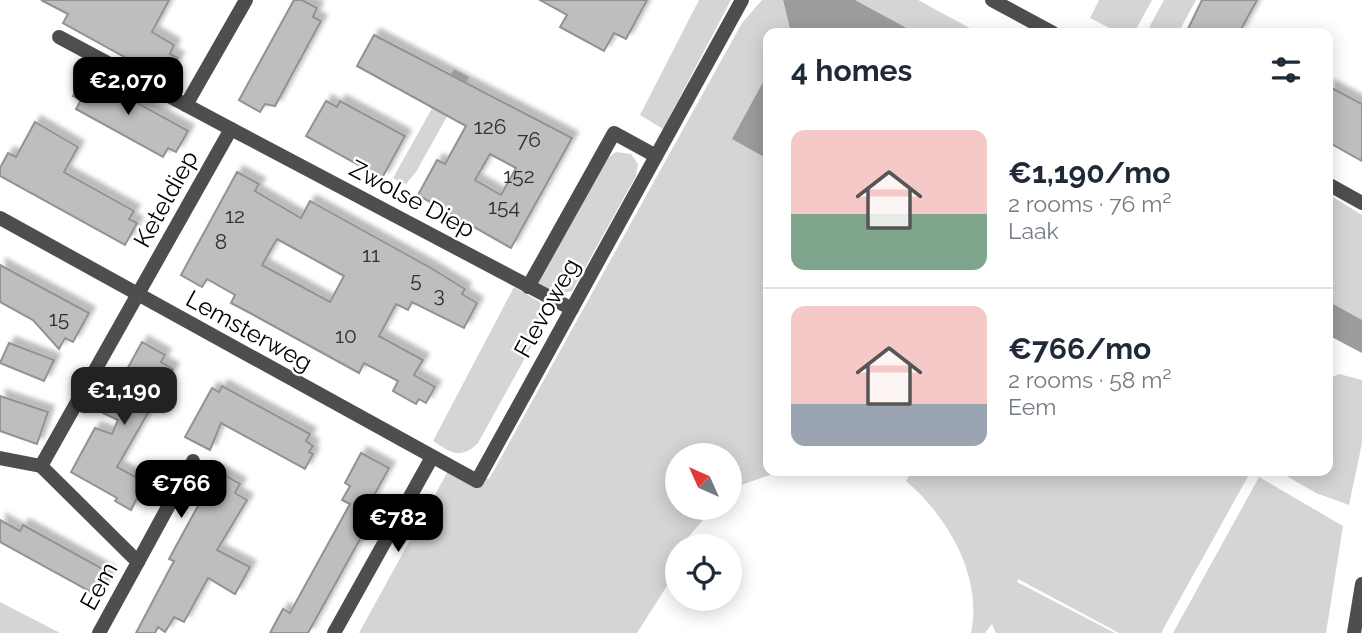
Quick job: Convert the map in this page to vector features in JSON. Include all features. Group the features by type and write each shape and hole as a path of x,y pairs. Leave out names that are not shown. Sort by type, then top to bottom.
{"street":[{"path":"187,105 246,0"},
{"name":"Flevoweg","path":"477,481 742,0"},
{"path":"992,0 1044,28"},
{"path":"59,37 231,129"},
{"name":"Zwolse Diep","path":"231,129 572,309"},
{"name":"Keteldiep","path":"41,466 231,129"},
{"name":"Flevoweg","path":"528,286 614,132 656,156"},
{"path":"1333,187 1362,203"},
{"name":"Lemsterweg","path":"0,218 431,459 477,481"},
{"path":"0,458 41,466"},
{"path":"334,633 431,459"},
{"name":"Eem","path":"99,633 193,461"},
{"name":"Eem","path":"41,466 138,562"},
{"path":"1354,633 1362,584"}],"shaded area":[{"path":"699,0 731,0 663,129 640,115"},
{"path":"762,0 783,0 790,28 763,28 763,476 767,476 742,485 742,443 665,443 665,520 703,520 691,534 665,534 665,589 637,633 359,633 448,471 489,479 742,23"},
{"path":"783,0 855,0 907,28 790,28"},
{"path":"855,0 918,0 970,28 907,28"},
{"path":"1099,0 1152,0 1137,28 1109,28 1090,18"},
{"path":"1164,0 1196,0 1181,28 1149,28"},
{"path":"454,69 469,77 416,172 406,184 393,178"},
{"path":"763,82 763,156 732,139"},
{"path":"616,152 631,154 638,164 636,176 572,291 549,291 537,282 605,160"},
{"path":"1333,197 1362,215 1362,320 1333,304"},
{"path":"514,287 540,302 546,320 478,443 466,452 456,453 433,441"},
{"path":"1333,304 1362,320 1362,353 1333,338"},
{"path":"1339,374 1362,380 1362,443 1349,505 1316,493 1287,476 1333,476 1333,377"},
{"path":"909,476 1248,476 1161,633 1119,633 1018,579 1017,582 1115,633 996,633 992,624 985,633 971,633 972,590 967,569 948,529 906,481"},
{"path":"1259,477 1343,526 1326,633 1173,633"},
{"path":"0,602 60,633 0,633"}],"building":[{"path":"41,0 169,0 152,32 174,45 170,54 178,58 166,80 63,23 68,14"},
{"path":"294,0 302,0 317,8 313,17 321,21 275,106 265,104 260,112 239,100"},
{"path":"540,0 647,0 626,39 614,33 604,51 560,27 567,15"},
{"path":"1202,0 1257,0 1242,28 1188,28"},
{"path":"374,35 572,138 511,248 418,195 437,160 445,164 466,126 357,66","holes":["490,154 516,168 501,195 475,180"]},
{"path":"85,74 188,131 176,152 168,148 163,157 76,109 81,100 73,96"},
{"path":"1333,89 1362,104 1362,161 1333,145"},
{"path":"326,101 337,107 340,101 405,136 382,178 306,136"},
{"path":"35,122 78,147 64,172 134,211 129,219 137,223 125,245 0,176 0,168 8,153 16,157"},
{"path":"237,172 259,184 255,191 301,218 310,201 431,268 465,289 462,294 477,303 464,328 412,302 408,310 396,304 379,336 423,360 414,375 435,387 426,403 419,399 416,404 393,391 398,381 364,363 359,373 231,303 235,295 207,279 202,287 181,275","holes":["277,239 344,276 330,302 262,265"]},
{"path":"0,265 89,313 73,342 65,338 59,349 33,320 0,302"},
{"path":"142,342 165,355 161,362 173,369 117,467 145,482 131,510 115,501 117,498 71,472 95,428 112,434 118,420 103,413"},
{"path":"9,343 54,360 44,381 0,363"},
{"path":"222,386 310,434 306,441 313,446 309,452 313,454 305,469 221,423 210,450 185,437 212,388 219,392"},
{"path":"0,396 48,412 37,444 0,431"},
{"path":"361,453 389,468 361,519 369,523 308,633 270,633 283,609 290,613 350,504 342,500 350,486 345,483"},
{"path":"217,471 240,484 235,493 247,500 217,550 250,567 235,594 208,578 184,622 174,617 165,632 158,627 155,633 136,633 174,561 169,559"},
{"path":"0,520 20,531 23,525 110,573 98,596 0,542"}]}
